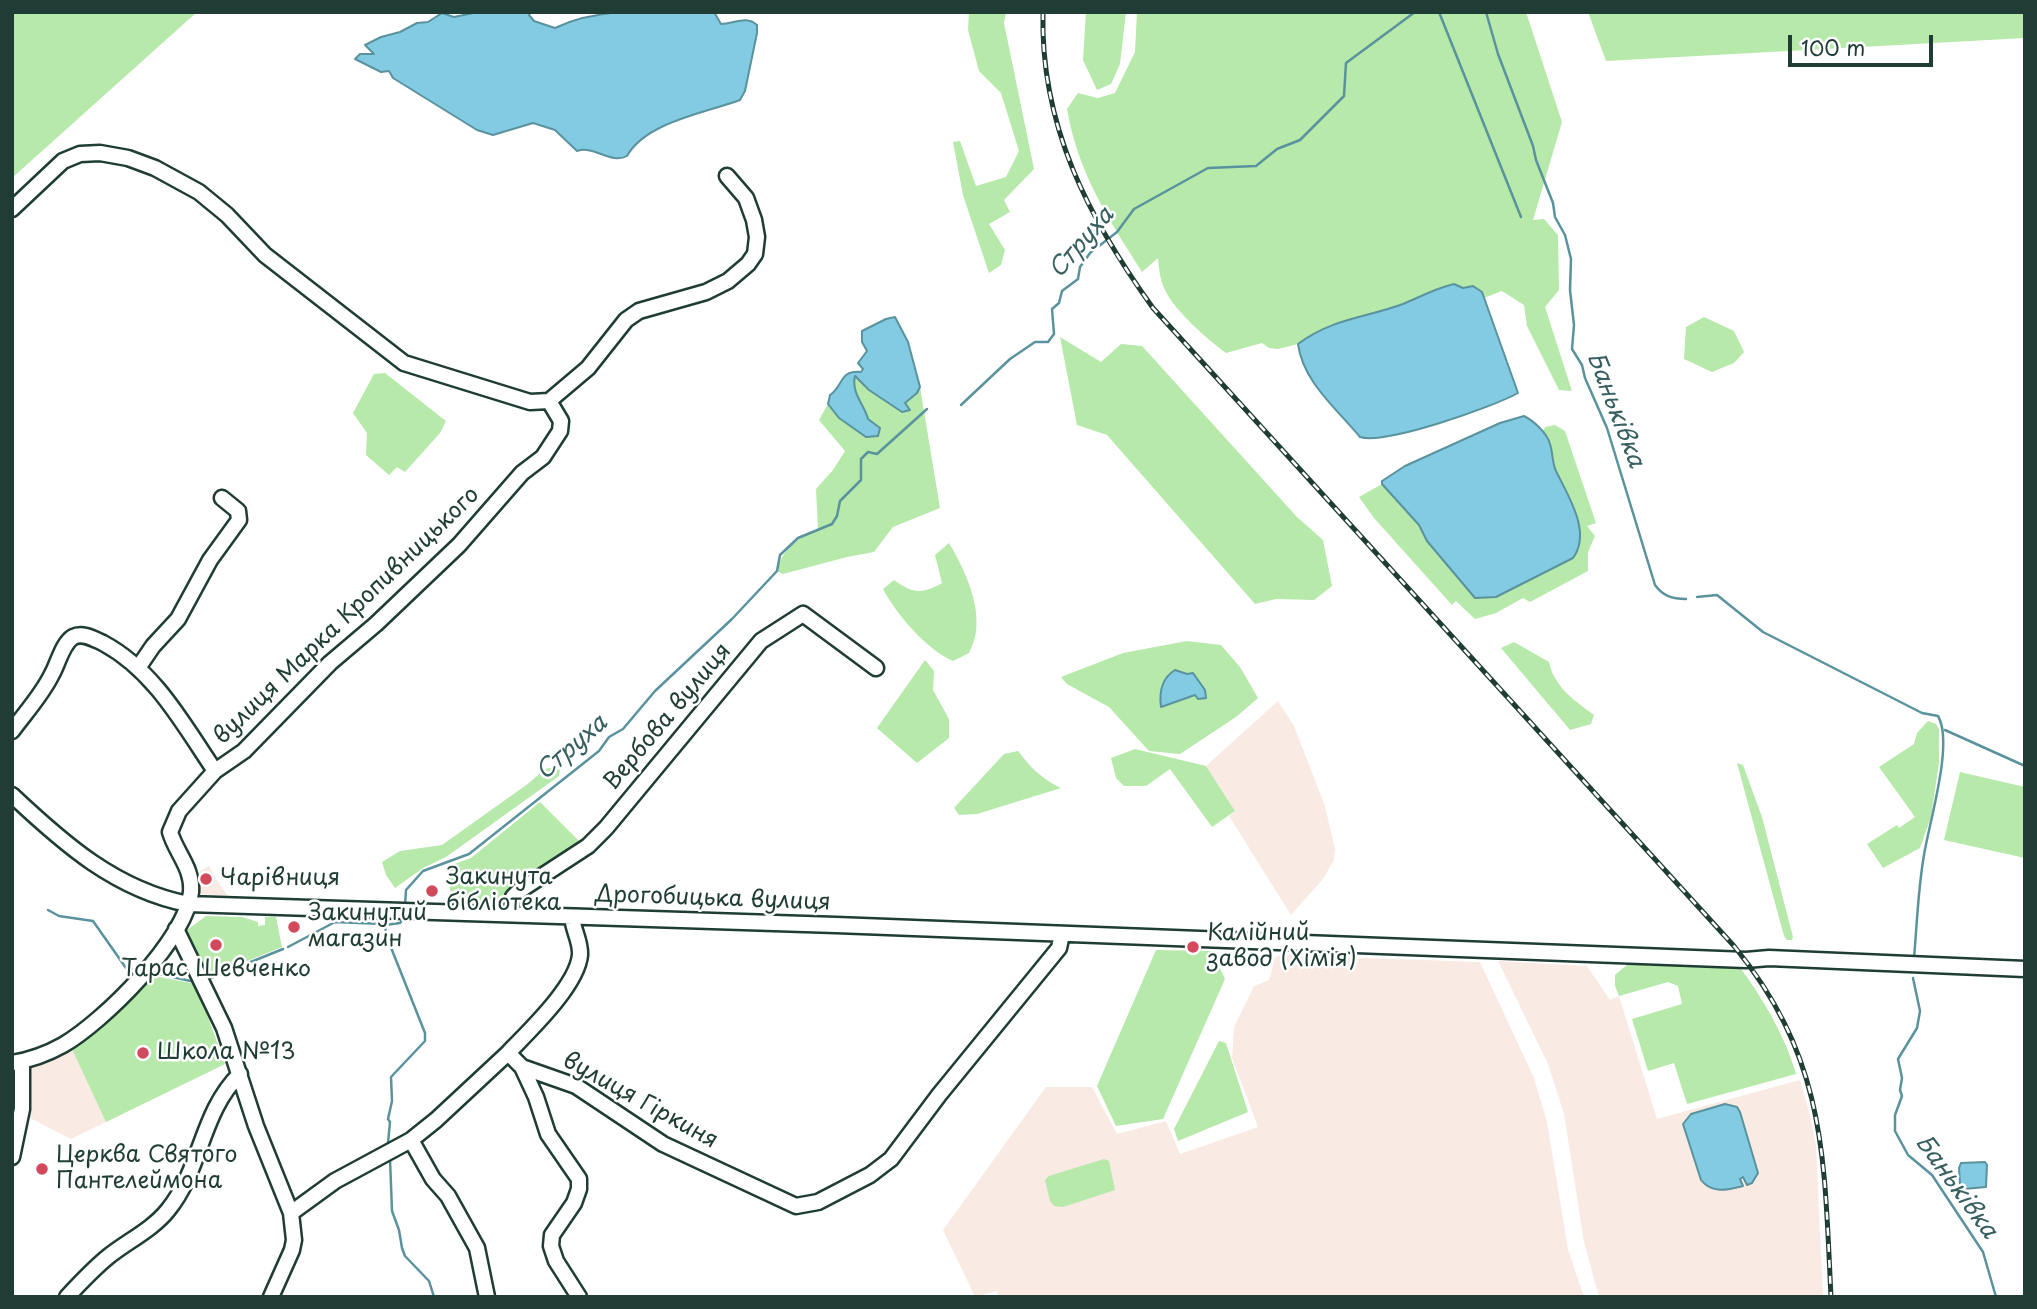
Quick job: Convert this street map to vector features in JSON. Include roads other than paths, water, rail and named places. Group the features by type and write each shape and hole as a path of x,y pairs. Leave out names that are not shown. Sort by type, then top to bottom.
{"street":[{"path":"12,209 63,161 80,154 100,153 128,158 155,168 198,192 227,215 265,255 404,363 530,402 549,401 588,368 626,320 639,311 706,292 729,281 748,264 755,254 757,237 754,220 746,198 727,176"},
{"name":"вулиця Марка Кропивницького","path":"188,904 191,885 187,865 170,832 179,811 215,771 229,764 244,751 330,663 376,624 459,545 523,473 543,457 560,431 561,421 549,401"},
{"path":"138,668 153,646 178,619 210,560 239,520 238,511 222,498"},
{"name":"Вербова вулиця","path":"512,914 513,897 519,891 588,846 606,828 761,641 803,614 876,668"},
{"path":"12,732 51,678 67,642 74,636 81,635 91,637 138,668 167,699 215,771"},
{"name":"Дрогобицька вулиця","path":"12,795 53,833 102,869 153,896 188,904 1062,934 1597,956 1786,959 2025,969"},
{"path":"12,1157 22,1109 17,1062 62,1045 86,1029 145,972 176,929 188,904"},
{"path":"291,1213 357,1168 411,1140 508,1053 548,1012 577,965 580,955 572,918"},
{"path":"176,929 224,1028 256,1126 291,1213 294,1240 292,1250 271,1297"},
{"name":"вулиця Гіркиня","path":"508,1053 522,1067 576,1086 663,1144 796,1206 805,1206 870,1175 891,1159 939,1095 1059,948 1062,934"},
{"path":"522,1067 536,1097 548,1134 579,1180 574,1203 552,1235 551,1246 556,1261 579,1297"},
{"path":"67,1297 106,1258 169,1210 194,1167 211,1113 225,1090 240,1074"},
{"path":"411,1140 433,1179 448,1196 477,1248 488,1297"}],"water":[{"path":"478,12 531,12 529,15 534,21 555,28 573,21 612,13 714,12 721,24 744,20 753,22 757,25 757,33 745,91 740,100 662,127 636,144 627,156 615,158 590,151 577,151 555,130 533,123 493,135 477,130 393,78 389,71 381,72 355,59 360,54 374,54 365,45 417,23 428,22 442,13 454,17"},
{"path":"1454,284 1463,288 1473,286 1482,292 1518,393 1464,415 1414,430 1373,438 1360,437 1314,383 1301,358 1298,344 1337,324 1403,304"},
{"path":"895,317 908,342 920,387 905,403 910,410 902,412 869,390 855,376 856,393 868,419 880,428 878,436 866,437 839,418 828,404 830,395 845,376 863,369 858,363 867,351 862,342 862,331"},
{"path":"1524,416 1540,428 1551,447 1555,468 1576,514 1580,537 1578,548 1573,558 1496,597 1475,598 1427,541 1419,525 1382,481 1405,466 1500,423"},
{"path":"1175,670 1193,673 1205,690 1206,698 1198,699 1195,695 1161,707 1162,686"},
{"path":"1725,1104 1737,1107 1740,1112 1758,1173 1752,1183 1747,1185 1743,1177 1740,1179 1743,1186 1720,1190 1701,1180 1683,1124 1691,1114"},
{"path":"1985,1162 1986,1187 1964,1189 1960,1184 1961,1163"}],"waterway":[{"name":"Струха","path":"961,405 1010,359 1035,342 1048,342 1054,334 1052,309 1059,303 1062,291 1078,279 1080,267 1090,253 1117,232 1134,209 1208,168 1256,166 1277,149 1300,140 1344,96 1346,63 1415,12"},
{"path":"1439,12 1521,217"},
{"name":"Баньківка","path":"1486,12 1498,54 1553,203 1555,217 1565,235 1571,259 1570,290 1574,325 1572,349 1582,365 1607,428 1655,585 1668,596 1686,599"},
{"name":"Струха","path":"405,906 406,890 423,871 469,854 599,751 609,737 623,729 655,691 732,619 777,571 780,555 798,538 832,524 840,501 861,480 861,459 868,452 877,454 927,409"},
{"name":"Баньківка","path":"1697,597 1717,595 1763,632 1922,713 1938,716 1942,728 1942,763 1922,868 1914,958"},
{"path":"1945,730 2025,766"},
{"path":"48,910 59,916 93,921 126,968 140,971"},
{"name":"Струха","path":"388,1143 391,1077 425,1041 425,1033 386,935 385,925 400,923 405,916"},
{"path":"288,947 335,922 383,924"},
{"path":"206,980 283,949"},
{"path":"150,972 195,982"},
{"name":"Баньківка","path":"1913,978 1920,1011 1917,1028 1898,1059 1902,1096 1895,1115 1895,1131 1908,1155 1932,1175 1983,1252 1996,1297"},
{"name":"Струха","path":"390,1159 392,1211 402,1248 405,1256 429,1281 434,1297"}],"railway":[{"path":"1043,12 1044,54 1050,94 1073,169 1108,240 1153,308 1734,946 1765,988 1787,1029 1804,1071 1815,1112 1826,1200 1831,1297"}],"place":[{"name":"Чарівниця","path":"206,879"},
{"name":"Закинута бібліотека","path":"432,891"},
{"name":"Закинутий магазин","path":"294,927"},
{"name":"Тарас Шевченко","path":"216,945"},
{"name":"Калійний завод (Хімія)","path":"1193,947"},
{"name":"Школа №13","path":"143,1053"},
{"name":"Церква Святого Пантелеймона","path":"42,1169"}]}
